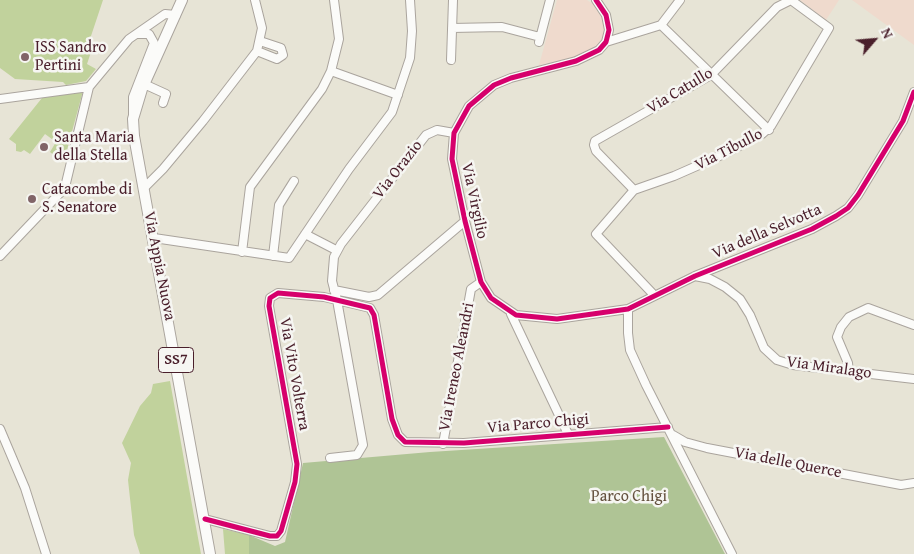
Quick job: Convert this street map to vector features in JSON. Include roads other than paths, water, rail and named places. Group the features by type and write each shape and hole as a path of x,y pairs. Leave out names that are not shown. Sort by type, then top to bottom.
{"main road":[{"name":"SS7","path":"176,15 182,0"},
{"name":"Via Appia Nuova","path":"176,15 144,84 133,120 139,166 154,238 210,554"}],"street":[{"path":"144,188 163,169 257,51 260,41 261,22 255,0"},
{"path":"242,252 248,196 253,182 317,96 331,70 339,39 334,0"},
{"path":"154,238 289,258 349,169 386,123 398,94 411,53 412,26 410,0"},
{"path":"451,60 453,0"},
{"path":"452,28 502,27 540,40 550,0"},
{"path":"596,0 607,20 606,42"},
{"path":"680,0 661,24 769,130"},
{"name":"Via Catullo","path":"634,190 596,151 594,144 600,137 711,75 784,1 795,2 829,28"},
{"path":"0,256 66,183 89,87 118,50 136,34 165,14 176,15"},
{"name":"Via Virgilio","path":"628,309 557,318 528,318 512,314 491,298 481,282 464,221 452,159 454,133 469,106 494,85 511,78 584,58 599,50 606,42 661,24"},
{"name":"Via Tibullo","path":"634,190 686,171 769,130 829,28"},
{"path":"133,120 131,108 133,97 154,43 149,34 136,34"},
{"path":"257,51 277,59 283,55 281,48 260,41"},
{"path":"331,70 398,94"},
{"path":"144,84 166,94 163,103"},
{"path":"0,99 89,87"},
{"name":"Via della Selvotta","path":"628,309 695,276 812,229 848,208 903,121 914,92"},
{"name":"Via Orazio","path":"336,250 428,133 439,130 454,133"},
{"path":"139,166 148,172 163,169"},
{"path":"273,256 279,205 294,181"},
{"path":"634,190 596,234 654,295"},
{"path":"334,290 369,297 378,295 464,221"},
{"path":"305,234 336,250 331,269 363,445 357,455 330,458"},
{"path":"0,249 11,245"},
{"name":"Via Miralago","path":"695,276 710,279 725,287 740,299 750,315 764,348 773,358 793,365 914,379"},
{"name":"Via Ireneo Aleandri","path":"443,444 471,289 481,282"},
{"name":"Via Vito Volterra","path":"205,519 270,536 280,534 295,482 296,461 269,301 273,295 281,292 366,305 373,311 394,426 400,438 410,444"},
{"path":"850,372 837,338 840,327 852,315 864,308 871,308 914,325"},
{"path":"628,309 630,350 732,554"},
{"path":"512,314 568,434"},
{"name":"Via Parco Chigi","path":"410,444 443,444 668,427"},
{"name":"Via delle Querce","path":"668,427 675,438 707,448 901,485 914,483"},
{"path":"0,429 25,488 46,554"}],"place":[{"name":"ISS Sandro Pertini","path":"25,57"},
{"name":"Santa Maria della Stella","path":"44,147"},
{"name":"Catacombe di S. Senatore","path":"32,199"}],"park label":[{"name":"Parco Chigi","path":"629,497"}]}
